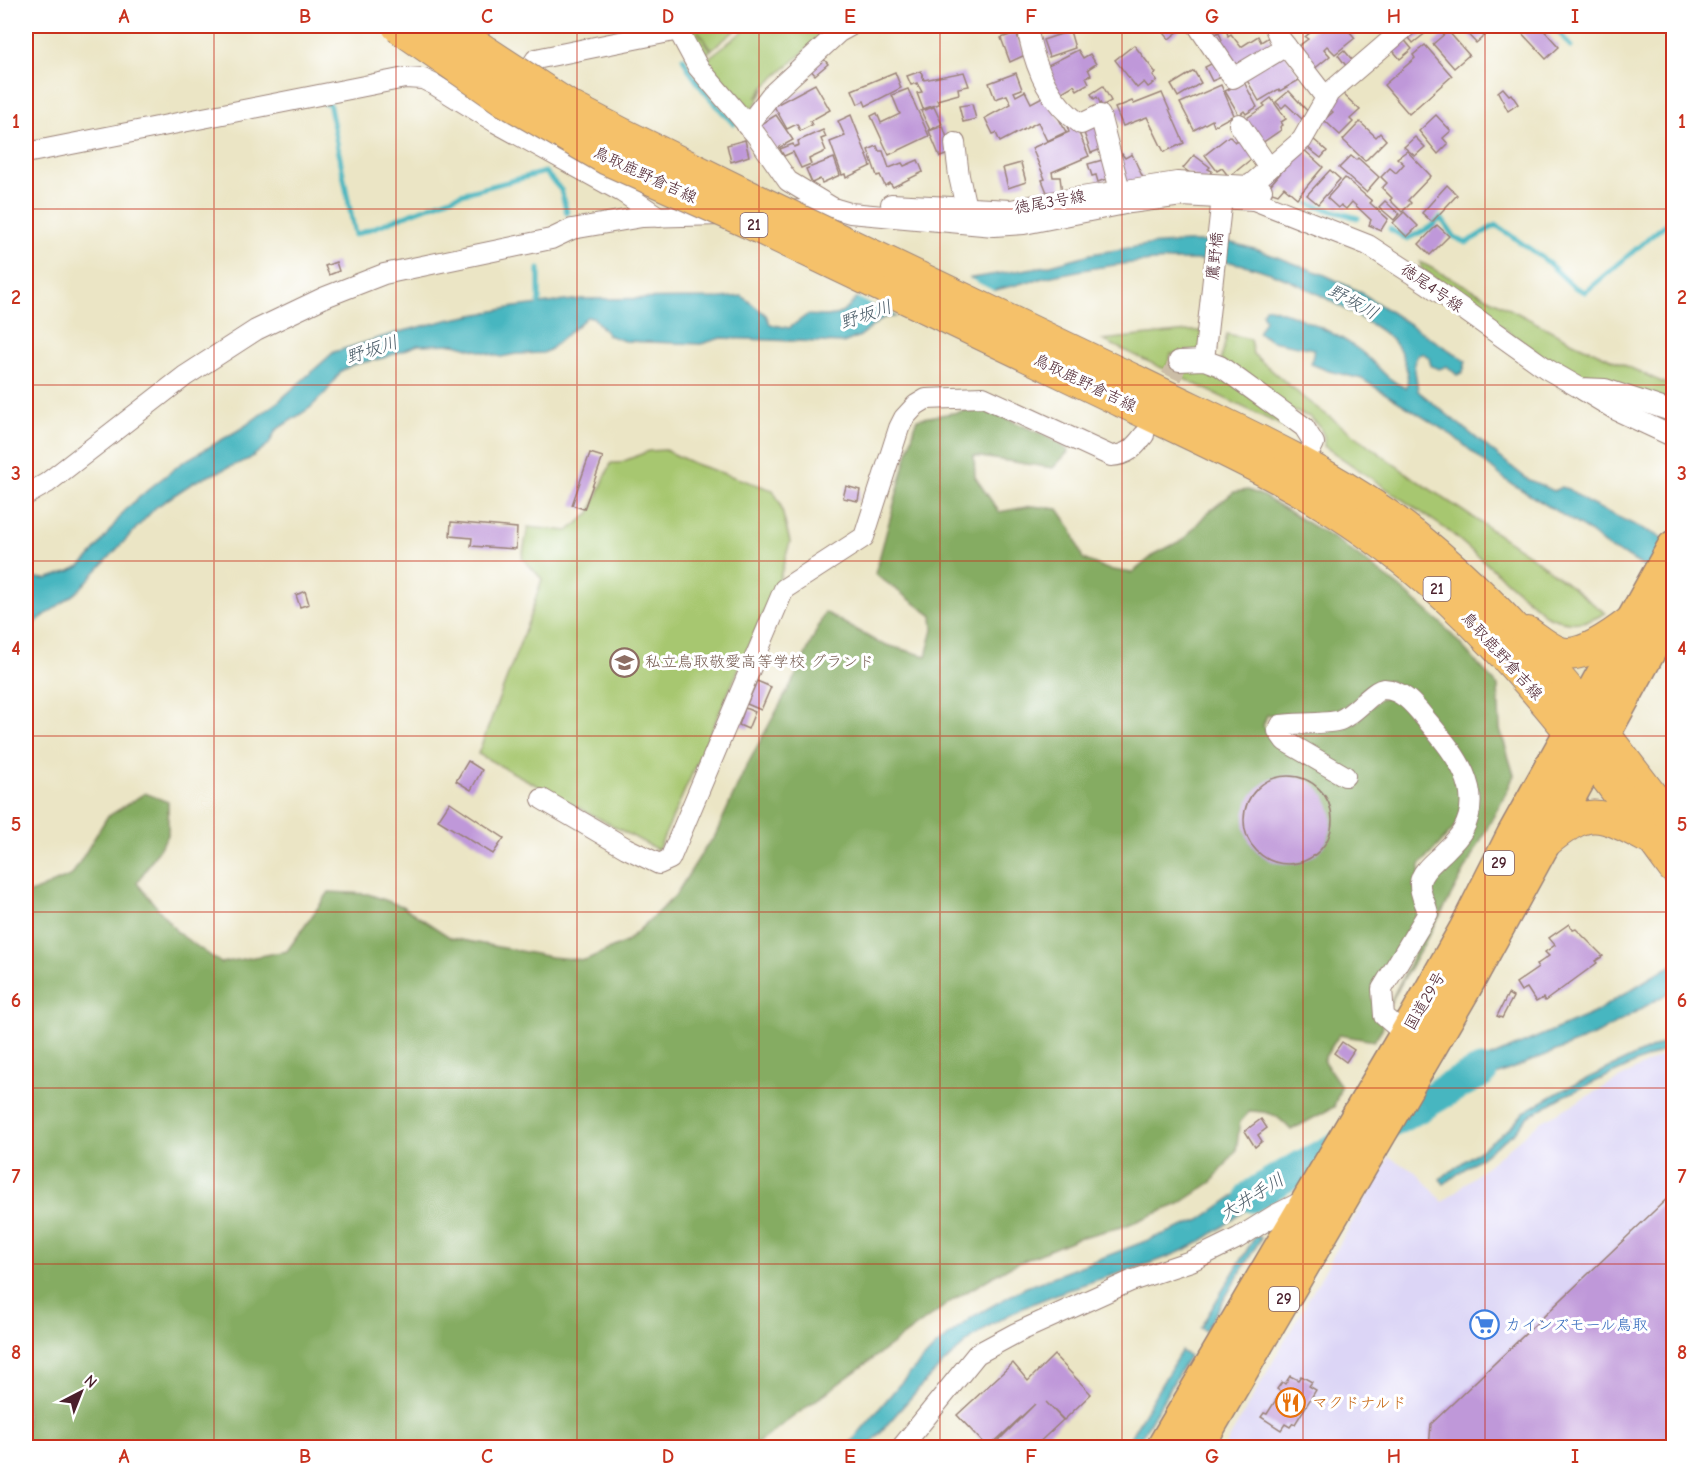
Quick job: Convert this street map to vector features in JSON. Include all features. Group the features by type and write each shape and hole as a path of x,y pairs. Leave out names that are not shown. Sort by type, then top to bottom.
{"highway":[{"name":"国道29号","path":"1163,1448 1406,1035 1465,931 1513,836 1587,733 1655,626 1674,547"},
{"name":"国道29号","path":"1196,1448 1408,1088 1543,844 1587,733"}],"main road":[{"name":"鳥取鹿野倉吉線","path":"398,26 507,101 607,159 750,224 1303,465 1365,501 1407,531 1465,579 1500,613 1587,733 1664,833 1674,868"},
{"name":"鳥取鹿野倉吉線","path":"446,26 578,111 1130,391 1338,512 1421,574 1474,623 1518,670 1587,733"},
{"path":"1500,613 1562,654 1576,653 1610,638 1655,626"},
{"path":"1543,844 1561,829 1577,820 1599,815 1664,833"}],"street":[{"path":"747,126 771,95 839,32 850,26"},
{"path":"1198,26 1233,78 1286,46"},
{"path":"1274,26 1286,46 1326,98"},
{"name":"徳尾3号線","path":"833,208 850,201 1011,210 1177,182 1249,186 1302,140 1329,93 1407,26"},
{"path":"495,122 536,59 678,28 698,68 756,135 788,181 833,208"},
{"path":"1029,38 1035,63 1046,87 1066,114 1081,124 1100,115 1120,190"},
{"path":"26,153 405,78 423,79 495,122 622,192 659,217"},
{"path":"1239,123 1269,168"},
{"path":"1254,200 1302,140"},
{"path":"955,143 966,208"},
{"name":"徳尾4号線","path":"833,208 850,213 994,226 1024,224 1130,202 1182,196 1254,200 1368,245 1428,284 1547,369 1580,388 1605,389 1674,412"},
{"name":"鷹野橋","path":"1204,360 1222,197"},
{"path":"26,495 47,483 185,376 256,330 325,297 384,274 551,239 572,229 642,217 833,208"},
{"path":"1179,361 1204,360 1220,366 1304,427 1314,443 1303,465"},
{"path":"1580,388 1616,410 1674,436"},
{"path":"542,799 626,849 659,864 670,859 784,589 864,537 894,443 904,418 916,405 926,399 983,397 1111,456 1124,455 1134,448 1144,435"},
{"path":"1345,776 1285,741 1278,731 1281,725 1340,721 1363,705 1373,693 1383,688 1399,693 1411,701 1454,752 1464,771 1472,800 1463,831 1424,872 1420,882 1420,893 1428,913 1382,989 1384,1016 1406,1035"},
{"path":"900,1448 977,1354 1016,1333 1131,1281 1191,1261 1238,1238 1316,1188"}],"shaded area":[{"name":"カインズモール鳥取","path":"1673,1049 1673,1447 1224,1448 1389,1157 1417,1173 1443,1202 1539,1123"}],"green space":[{"path":"684,26 741,26 712,49 698,31 711,50 701,58"},
{"path":"750,26 833,26 764,87 756,98 765,88 748,117 703,62"},
{"path":"1420,262 1573,342 1673,387 1673,402 1609,384 1588,374 1567,374 1421,268"},
{"path":"1205,331 1202,354 1171,354 1166,370 1102,340"},
{"path":"1227,334 1250,339 1253,354 1305,399 1413,478 1531,556 1605,613 1584,622 1562,621 1547,616 1450,532 1324,446 1324,437 1320,427 1310,417 1293,411 1221,360"},
{"path":"1186,368 1203,368 1217,372 1301,435 1178,376"},
{"path":"982,408 1051,438 1069,451 1053,468 974,456 975,477 999,512 1032,506 1058,509 1071,528 1083,559 1107,569 1132,573 1155,554 1184,539 1206,514 1234,492 1248,490 1263,496 1341,543 1398,586 1442,624 1498,686 1500,729 1514,775 1444,909 1389,1005 1437,907 1426,888 1478,789 1391,681 1371,684 1349,705 1334,711 1267,715 1263,726 1270,736 1288,737 1302,732 1343,728 1358,721 1382,698 1396,697 1450,761 1463,790 1459,823 1420,865 1416,920 1372,986 1383,1027 1374,1041 1339,1035 1323,1060 1341,1086 1334,1107 1291,1130 1273,1115 1250,1111 1240,1122 1236,1151 1212,1182 1179,1204 1125,1226 1078,1238 1009,1267 953,1300 752,1447 26,1447 26,895 72,875 107,817 145,793 168,802 168,835 137,883 178,933 221,963 287,951 329,892 368,894 402,906 451,938 551,957 585,960 626,942 675,896 707,845 714,838 745,769 796,675 825,612 879,643 926,656 933,630 932,616 875,574 917,419"},
{"name":"私立鳥取敬愛高等学校 グランド","path":"665,450 695,464 773,490 780,503 790,542 780,577 658,850 478,754 542,579 522,558 528,527 568,531 590,513 611,463 619,463 649,451"}],"water":[{"name":"野坂川","path":"1186,242 1228,242 1258,250 1325,275 1360,292 1466,361 1463,372 1457,375 1447,366 1439,369 1431,366 1429,358 1423,353 1417,355 1414,364 1418,391 1527,479 1554,491 1561,487 1569,489 1588,503 1673,543 1673,585 1625,555 1610,549 1587,530 1507,481 1452,435 1362,379 1311,364 1314,349 1272,341 1258,333 1265,320 1262,313 1266,307 1289,314 1350,344 1386,376 1406,388 1407,370 1400,351 1393,341 1377,328 1318,294 1284,278 1224,261 1180,260 1109,266 1038,279 899,316 883,318 860,336 843,343 721,338 701,344 624,341 608,335 593,317 587,317 543,353 501,357 455,344 418,345 383,358 352,365 341,371 327,391 310,408 276,430 269,444 249,459 194,482 156,507 77,592 26,629 26,577 46,579 80,566 90,557 126,509 150,488 183,462 242,428 279,401 334,352 447,320 515,307 582,299 742,296 766,315 770,324 789,328 807,315 830,316 841,313 858,296 1047,266 1091,254"},
{"path":"1673,965 1673,990 1598,1034 1491,1077 1440,1103 1441,1081 1479,1062 1594,1013"},
{"path":"1673,1038 1673,1044 1664,1050 1562,1097 1527,1117 1515,1132 1444,1184 1440,1179 1511,1127 1524,1112 1563,1090"},
{"path":"1289,1162 1290,1183 1262,1198 1194,1245 1164,1258 1048,1298 1014,1312 983,1330 936,1370 868,1447 847,1447 899,1385 934,1348 972,1317 1024,1288 1200,1220 1254,1182"},
{"path":"1256,1235 1261,1238 1205,1331 1200,1328"},
{"path":"1181,1351 1189,1356 1137,1444 1129,1439"}],"pier":[{"path":"965,276 998,293 902,319 854,296 857,293"}],"building":[{"path":"1165,26 1185,26 1169,39 1161,29"},
{"path":"1208,26 1230,26 1226,28 1228,36 1231,34 1241,47 1258,36 1261,42 1269,37 1275,49 1235,71 1216,46 1222,40 1219,32 1214,35"},
{"path":"1318,26 1345,26 1355,38 1335,54 1327,46 1324,49 1330,56 1313,70 1296,48 1308,39 1305,37"},
{"path":"1417,26 1422,26 1427,32 1413,43 1406,34"},
{"path":"1460,26 1496,26 1476,43"},
{"path":"1522,26 1540,26 1559,47 1546,59 1518,29"},
{"path":"1070,31 1075,48 1049,57 1043,40"},
{"path":"1448,31 1469,55 1454,68 1433,44"},
{"path":"1016,33 1025,55 1010,62 1001,38"},
{"path":"1402,37 1412,49 1400,59 1390,47"},
{"path":"1134,45 1156,73 1153,76 1157,81 1148,87 1144,82 1137,88 1115,60"},
{"path":"1425,45 1452,76 1409,114 1384,85 1415,58 1413,55"},
{"path":"1078,50 1083,58 1090,54 1096,64 1088,69 1091,75 1086,77 1089,83 1077,90 1074,85 1059,94 1046,66"},
{"path":"1344,50 1354,62 1347,67 1338,55"},
{"path":"1284,52 1301,79 1259,101 1244,75"},
{"path":"823,58 828,64 815,75 810,69"},
{"path":"1217,61 1224,76 1212,81 1205,67"},
{"path":"921,71 924,80 964,72 969,86 958,88 959,94 937,100 939,104 923,109 917,93 922,92 917,83 911,85 907,76"},
{"path":"1194,71 1201,83 1178,97 1171,85"},
{"path":"895,72 901,88 866,106 864,101 858,104 852,90"},
{"path":"1016,73 1022,89 1014,92 1016,96 1025,91 1031,103 1046,95 1066,132 1047,141 1038,122 1000,142 996,133 993,134 985,118 1011,104 1007,95 995,99 989,83"},
{"path":"1244,82 1257,107 1246,114 1244,111 1239,115 1225,91"},
{"path":"815,84 830,110 810,121 812,125 800,131 797,124 787,129 774,106"},
{"path":"1221,85 1234,115 1214,126 1212,120 1194,130 1180,103"},
{"path":"1103,86 1111,101 1102,106 1097,97 1094,99 1091,94"},
{"path":"1503,88 1518,104 1508,111 1498,92"},
{"path":"908,89 929,136 889,155 871,116 877,113 881,123 900,114 892,95"},
{"path":"1289,91 1310,114 1303,120 1286,104 1282,108 1276,102"},
{"path":"1162,93 1184,143 1164,152 1147,117 1123,126 1115,108 1132,101 1134,104"},
{"path":"1342,93 1360,110 1350,119 1353,122 1340,135 1324,120 1333,112 1328,108"},
{"path":"1271,98 1286,119 1281,122 1283,125 1280,127 1281,130 1259,145 1241,122 1265,106 1263,104"},
{"path":"972,104 976,119 963,122 959,106"},
{"path":"934,107 942,124 930,130 921,111"},
{"path":"776,115 793,140 775,150 760,125"},
{"path":"851,115 871,166 846,178 845,174 842,175 830,142 845,136 838,121"},
{"path":"1436,115 1451,131 1443,138 1448,144 1438,154 1419,131"},
{"path":"1095,122 1104,148 1091,153 1082,127"},
{"path":"1360,122 1376,137 1380,133 1386,140 1365,161 1343,140"},
{"path":"1075,124 1089,156 1052,172 1053,177 1060,177 1062,193 1048,195 1042,180 1045,179 1032,148 1069,132 1067,126"},
{"path":"943,126 952,153 940,157 929,131"},
{"path":"823,130 826,137 821,139 826,151 809,159 811,164 801,168 793,152 784,156 780,149 793,144 794,147 799,145 798,141"},
{"path":"1229,136 1235,142 1241,138 1255,156 1229,177 1222,168 1217,171 1205,155"},
{"path":"1415,137 1425,147 1415,156 1404,147"},
{"path":"1313,139 1327,151 1321,158 1307,147"},
{"path":"745,140 749,156 731,162 727,145"},
{"path":"877,146 879,151 883,151 889,168 902,163 904,166 918,160 923,172 893,187 890,183 885,186 880,175 877,176 868,150"},
{"path":"1302,148 1323,167 1297,198 1284,187 1278,194 1266,190"},
{"path":"1407,151 1431,176 1408,200 1411,203 1402,212 1382,188 1387,183 1381,177 1390,168 1396,173 1404,164 1397,158"},
{"path":"1122,154 1125,158 1132,154 1143,178 1125,185 1114,158"},
{"path":"1194,155 1212,171 1205,180 1200,180 1183,168"},
{"path":"1351,156 1356,160 1358,158 1379,177 1366,192 1339,168"},
{"path":"834,158 840,175 822,183 820,179 812,183 806,169"},
{"path":"1106,159 1111,177 1098,182 1096,175 1092,176 1088,164"},
{"path":"1021,163 1026,182 1008,188 1003,168"},
{"path":"1330,170 1340,179 1318,204 1307,195"},
{"path":"1345,178 1372,201 1370,203 1388,219 1381,230 1369,225 1371,220 1352,202 1346,209 1341,205 1338,208 1327,198"},
{"path":"1447,185 1457,195 1432,222 1422,213"},
{"path":"1385,201 1399,214 1394,220 1379,207"},
{"path":"1404,212 1418,226 1407,237 1393,223"},
{"path":"1437,225 1449,236 1430,255 1419,244"},
{"path":"336,262 339,271 329,275 325,266"},
{"path":"590,453 603,457 584,509 572,505"},
{"path":"846,486 860,490 858,501 843,498"},
{"path":"451,522 517,528 516,549 471,546 472,538 450,536"},
{"path":"305,591 309,604 300,607 296,595"},
{"path":"757,681 771,687 761,710 747,704"},
{"path":"745,708 755,712 748,729 739,725"},
{"path":"468,761 482,770 471,790 456,781"},
{"path":"1288,776 1313,783 1325,795 1332,820 1325,845 1313,857 1288,864 1263,857 1251,845 1244,820 1251,795 1263,783"},
{"path":"450,802 504,838 493,854 438,820"},
{"path":"1569,924 1603,956 1595,961 1597,963 1545,1001 1543,998 1536,1002 1527,988 1521,991 1516,983 1538,968 1536,965 1549,956 1545,952 1555,945 1549,938"},
{"path":"1508,994 1513,997 1502,1018 1497,1016"},
{"path":"1342,1042 1354,1050 1346,1062 1334,1053"},
{"path":"1261,1119 1267,1128 1258,1135 1262,1141 1255,1147 1245,1131"},
{"path":"1674,1192 1674,1448 1429,1448 1431,1424"},
{"path":"1054,1355 1091,1394 1064,1420 1046,1402 1063,1420 1033,1448 991,1448 1035,1404 988,1448 957,1415 1013,1363 1028,1381"},
{"name":"マクドナルド","path":"1290,1376 1298,1380 1301,1376 1312,1382 1309,1386 1316,1390 1295,1424 1293,1423 1290,1427 1285,1424 1281,1430 1261,1417 1264,1413 1267,1414 1281,1392 1277,1389 1282,1382 1285,1384"}],"waterway":[{"path":"1554,26 1571,47"},
{"path":"683,58 699,85 734,124"},
{"path":"325,103 329,102 355,235 461,194 545,172 561,190 567,213"},
{"path":"1309,204 1358,218"},
{"path":"1390,229 1407,239 1431,227 1441,218 1454,237 1466,243 1496,225 1544,259 1574,287 1585,292 1674,217"},
{"path":"539,269 539,302"},
{"name":"大井手川","path":"1252,1196 1290,1173 1481,1072"}],"tunnel":[{"path":"1158,404 1179,361"}],"place":[{"name":"私立鳥取敬愛高等学校 グランド","path":"624,662"},
{"name":"カインズモール鳥取","path":"1484,1325"},
{"name":"マクドナルド","path":"1291,1403"}]}
